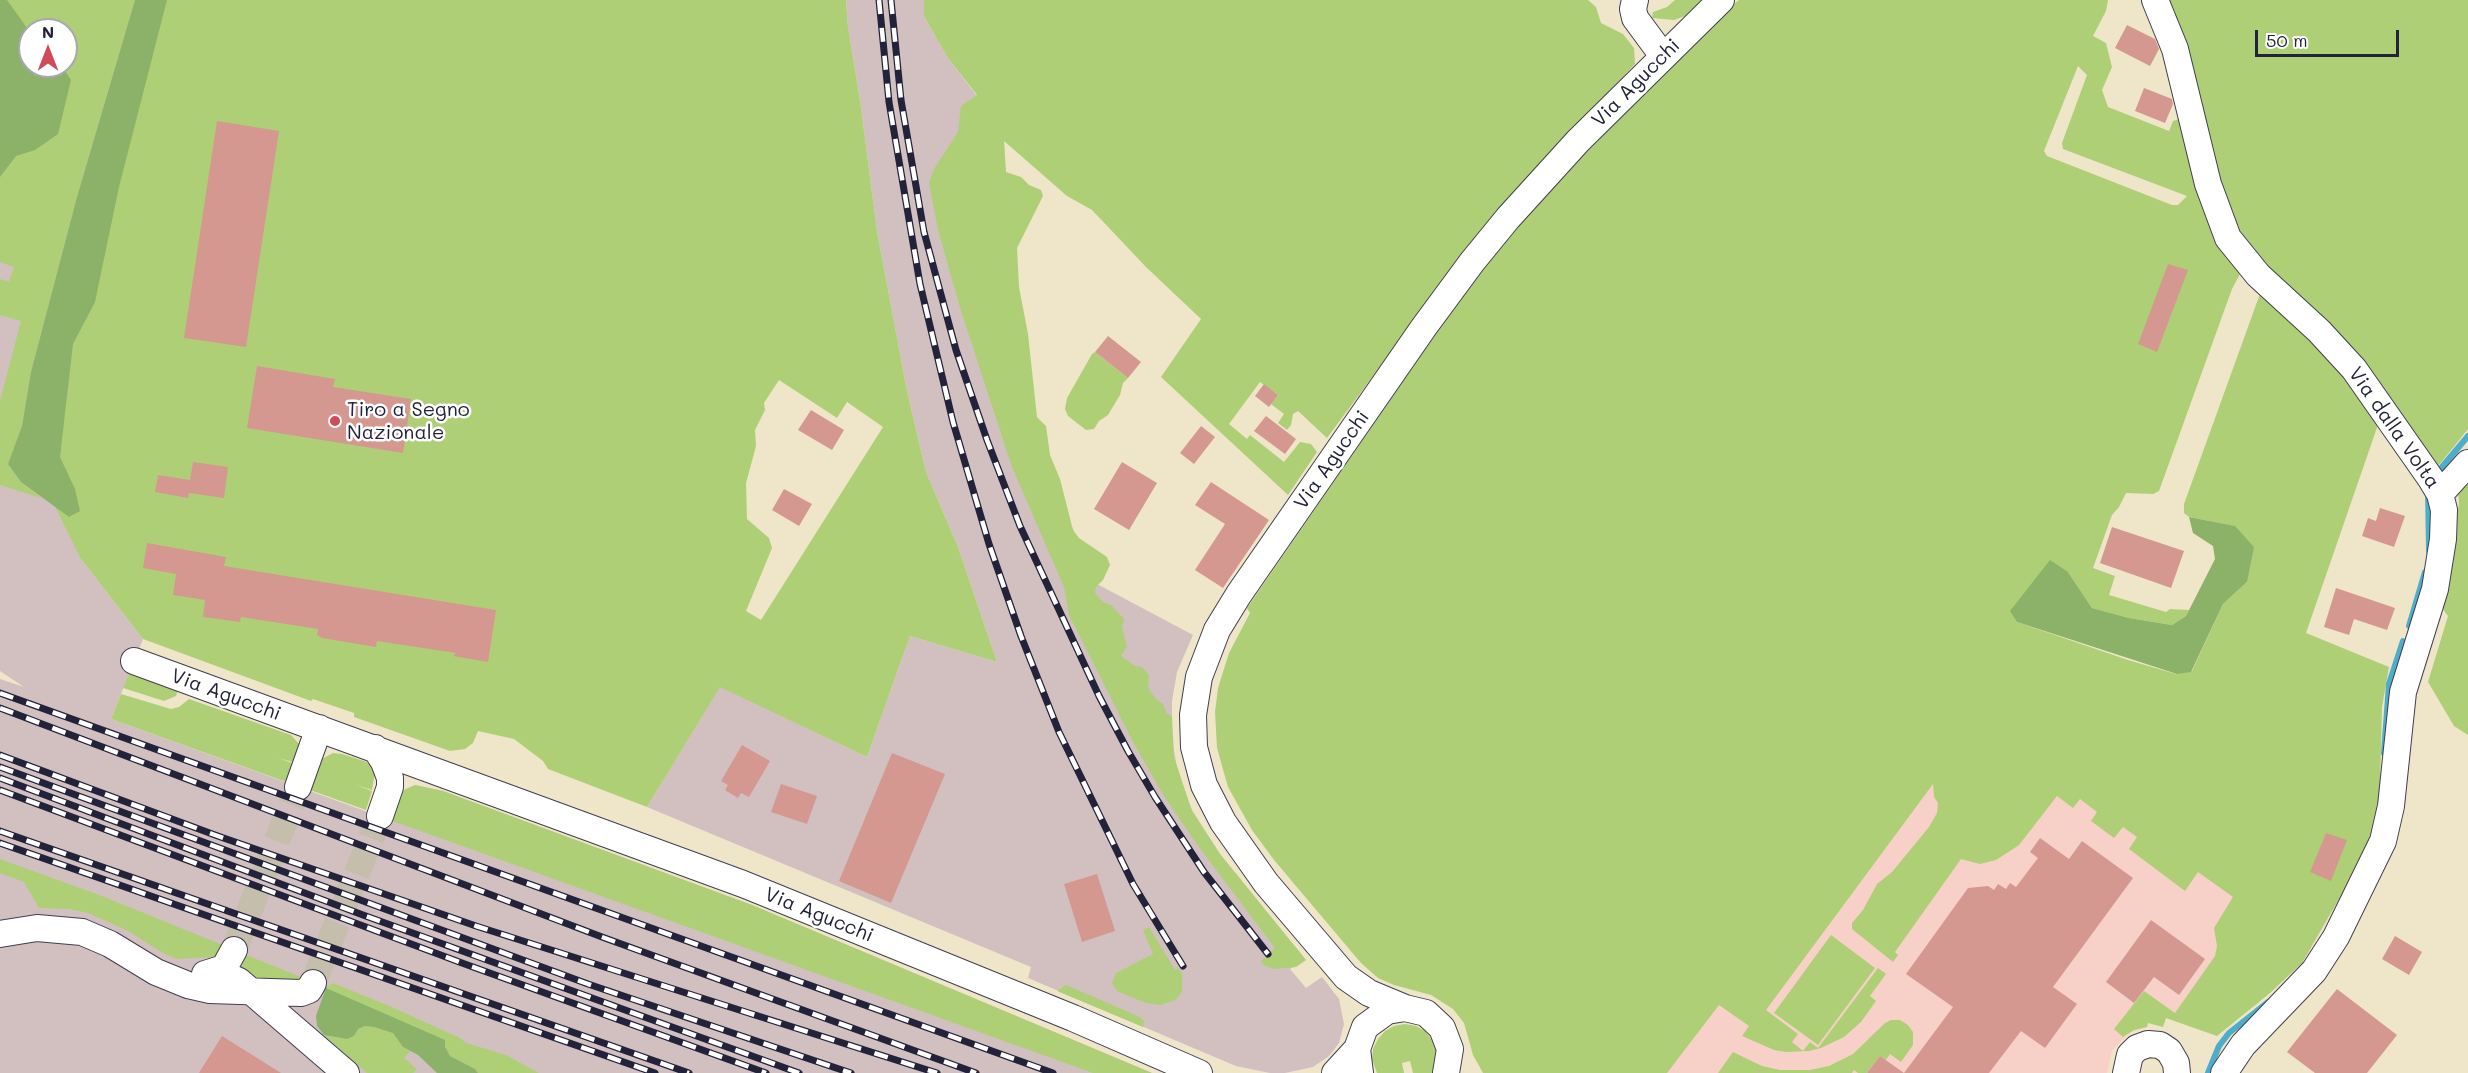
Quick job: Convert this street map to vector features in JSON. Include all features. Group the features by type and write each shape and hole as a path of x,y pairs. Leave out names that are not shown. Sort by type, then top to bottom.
{"street":[{"path":"1635,0 1633,9 1635,18 1663,56"},
{"name":"Via Agucchi","path":"1448,1061 1442,1028 1435,1020 1426,1013 1405,1008 1369,993 1346,977 1266,884 1232,836 1211,801 1198,765 1193,728 1196,689 1206,654 1226,616 1263,558 1472,262 1557,164 1721,0"},
{"name":"Via dalla Volta","path":"2155,0 2175,49 2208,184 2228,238 2258,276 2319,331 2354,369 2440,494 2444,510 2439,571 2430,608 2405,679 2391,806 2383,841 2350,910 2319,962 2291,997 2243,1045 2224,1073"},
{"path":"2440,494 2468,463"},
{"name":"Via Agucchi","path":"134,661 743,884 1073,1018 1199,1073"},
{"path":"298,786 319,728"},
{"path":"375,748 388,770 390,786 380,816"},
{"path":"390,786 412,771 433,770"},
{"path":"0,934 37,928 82,932 110,944 166,976 210,990 252,993 310,987 304,1020 320,1049"},
{"path":"217,972 228,963 234,950"},
{"path":"166,976 217,972 233,977 346,1073"},
{"name":"Via Agucchi","path":"1346,977 1355,1004 1359,1054"},
{"path":"1335,1073 1359,1054 1365,1027 1387,1011 1405,1008"},
{"path":"2126,1073 2127,1060 2133,1052 2142,1045 2154,1044 2165,1048 2173,1055 2177,1073"},
{"path":"1448,1061 1466,1073"}],"shaded area":[{"path":"0,0 145,0 81,559 143,639 111,719 390,820 404,790 415,785 443,791 752,905 1152,1073 0,1073 0,679 24,687 0,671"},
{"path":"846,0 924,0 924,16 947,57 977,96 1004,140 1009,247 1025,420 1097,584 1193,635 1177,672 1172,701 1172,741 1179,777 1192,810 1220,854 1306,960 1290,969 1306,988 1322,977 1339,999 1344,1024 1339,1043 1329,1056 1313,1067 1285,1073 1270,1073 1236,1066 1028,978 1031,967 647,807 720,686 867,757 910,636 997,662 958,547 926,472 907,391 877,231"},
{"path":"1933,701 2327,920 2302,963 2256,1005 2229,1024 2217,1036 2166,1018 2163,1027 2148,1023 2147,1027 2129,1033 2112,1051 2107,1073 1661,1073"}],"green space":[{"path":"0,0 135,0 77,197 31,372 22,426 8,464 21,482 41,498 0,485 0,401 21,321 0,315 0,279 9,282 14,267 0,262"},
{"path":"0,0 7,0 20,18 18,18 18,78 70,78 71,80 58,134 35,150 16,156 0,177"},
{"path":"135,0 167,0 119,187 95,302 73,344 60,457 75,489 80,511 69,517 21,482 8,464 22,426 31,372 77,197"},
{"name":"Tiro a Segno Nazionale","path":"145,0 846,0 877,231 907,391 926,472 958,547 997,662 910,636 867,757 720,687 647,807 548,769 543,761 514,739 478,731 473,743 465,749 450,751 354,717 354,713 313,699 311,701 143,639 81,559 39,474","holes":["779,380 837,418 847,402 883,427 761,620 746,611 772,548 769,538 747,519 746,483 756,446 755,430 765,410 764,403"]},
{"path":"924,0 1588,0 1596,7 1601,23 1623,34 1634,48 1635,64 1555,149 1459,260 1327,438 1298,411 1293,414 1291,425 1287,430 1278,423 1284,414 1271,404 1278,395 1260,382 1229,424 1247,439 1250,435 1284,462 1300,442 1311,444 1317,452 1288,495 1161,377 1201,319 1146,267 1092,210 1067,196 1004,141 1006,172 1021,177 1029,185 1041,190 1043,196 1017,248 1019,287 1028,334 1037,417 1046,426 1050,455 1060,479 1073,530 1079,538 1107,557 1110,565 1103,580 1096,587 1095,593 1124,619 1122,627 1127,646 1121,656 1135,666 1142,667 1149,675 1148,687 1155,698 1163,704 1167,714 1172,716 1174,757 1192,811 1220,854 1306,960 1296,967 1273,969 1262,964 1261,961 1275,948 1198,846 1164,796 1133,742 1069,615 1064,587 1012,467 961,311 938,230 929,183 934,169 958,132 961,106 977,95 947,57 924,16"},
{"path":"1675,0 1702,0 1685,16 1674,20 1652,18 1653,12 1667,7"},
{"path":"1739,0 2108,0 2106,11 2093,36 2106,43 2112,67 2102,90 2108,107 2169,131 2173,121 2182,118 2240,274 2232,289 2159,491 2153,494 2126,493 2112,515 2093,568 2115,576 2109,595 2166,612 2170,609 2189,610 2186,616 2172,625 2129,618 2092,608 2068,572 2017,622 2176,674 2192,671 2223,604 2247,582 2234,526 2189,517 2184,513 2184,504 2261,291 2268,292 2381,416 2306,633 2389,667 2382,707 2380,783 2375,823 2358,866 2302,963 2270,993 2217,1036 2166,1018 2163,1027 2148,1023 2147,1027 2134,1030 2123,1037 2114,1029 2144,991 2175,1013 2215,956 2217,946 2214,928 2233,897 2198,872 2185,891 2129,849 2137,837 2123,827 2114,838 2091,821 2097,812 2080,799 2073,808 2057,796 2019,845 1996,860 1980,864 1961,859 1895,952 1898,955 1893,962 1852,929 1852,923 1863,910 1877,884 1892,872 1929,827 1937,813 1938,803 1934,797 1933,784 1766,1010 1798,1034 1792,1042 1803,1051 1810,1042 1818,1048 1878,968 1886,974 1870,996 1876,1001 1861,1022 1844,1037 1821,1048 1809,1051 1786,1052 1774,1050 1742,1036 1749,1026 1719,1005 1667,1073 1483,1073 1473,1055 1464,1023 1453,1009 1431,995 1378,978 1361,963 1274,860 1252,830 1228,787 1217,748 1215,712 1218,688 1229,653 1250,613 1247,608 1466,290 1561,174 1708,26","holes":["2078,66 2087,75 2062,143 2063,149 2187,196 2178,205 2172,205 2047,156 2044,151"]},
{"path":"2160,0 2468,0 2468,429 2439,465 2432,469 2242,249"},
{"path":"1095,352 1128,378 1123,383 1120,395 1108,415 1099,421 1094,429 1086,430 1068,416 1065,409 1067,398"},
{"path":"2468,471 2468,735 2454,726 2428,682 2448,616 2439,604 2459,504 2458,489"},
{"path":"2189,517 2235,526 2254,547 2247,582 2223,604 2191,672 2177,674 2017,622 2010,611 2050,560 2068,572 2092,608 2129,618 2172,625 2186,616 2215,559 2213,546 2193,533"},
{"path":"132,667 179,687 176,696 164,701 123,688"},
{"path":"121,694 171,709 179,707 189,699 291,735 300,745 296,763 278,758 295,764 289,783 111,719"},
{"path":"333,753 367,762 375,771 372,790 356,785 372,791 366,810 307,789 320,760"},
{"path":"415,785 443,791 752,905 1152,1073 1093,1073 390,820 397,800 404,790"},
{"path":"0,859 102,896 225,946 219,955 213,957 177,959 128,931 88,913 69,909 39,908 24,882 0,873"},
{"path":"1149,927 1175,970 1179,968 1182,974 1180,995 1175,1000 1160,1005 1146,1003 1117,991 1112,983 1116,973 1153,954 1143,930"},
{"path":"1831,935 1875,968 1818,1045 1774,1013"},
{"path":"239,952 303,978 301,981 260,982 239,968"},
{"path":"333,983 394,1008 460,1038 466,1043 506,1055 539,1073 478,1073 475,1069 450,1056 445,1047 326,988"},
{"path":"1066,985 1140,1017 1144,1021 1143,1027 1057,991"},
{"path":"326,988 445,1040 445,1047 450,1056 475,1069 478,1073 437,1073 418,1055 403,1047 393,1033 374,1027 365,1026 358,1029 354,1036 347,1039 324,1035 317,1026 316,1016"},
{"path":"1891,1020 1900,1020 1908,1025 1913,1032 1913,1045 1901,1062 1890,1054 1886,1060 1880,1056 1867,1073 1858,1073 1854,1070 1852,1073 1718,1073 1733,1052 1762,1066 1780,1070 1810,1070 1829,1066 1853,1054"},
{"path":"1405,1024 1425,1031 1432,1040 1436,1050 1434,1070 1432,1073 1413,1073 1410,1061 1402,1063 1404,1073 1377,1073 1372,1059 1373,1049 1378,1039 1394,1026"},
{"path":"365,1026 393,1033 403,1047 410,1051 404,1058 417,1069 413,1073 367,1073 324,1035 338,1038 354,1036 358,1029"}],"building":[{"path":"2127,25 2155,39 2159,49 2150,66 2115,48"},
{"path":"2144,88 2172,99 2173,104 2165,123 2135,111"},
{"path":"217,121 279,131 246,347 184,338"},
{"path":"2168,264 2188,270 2157,352 2138,344"},
{"path":"1108,336 1141,362 1128,378 1095,352"},
{"path":"257,366 335,379 333,387 411,399 403,453 247,428"},
{"path":"1264,384 1278,395 1269,407 1255,396"},
{"path":"811,410 844,430 832,450 798,430"},
{"path":"1266,416 1296,439 1285,454 1254,431"},
{"path":"1201,426 1215,437 1194,464 1180,453"},
{"path":"193,462 228,467 224,498 189,493 188,498 155,492 158,475 190,480"},
{"path":"1122,462 1157,483 1129,530 1094,509"},
{"path":"1211,482 1269,520 1223,588 1195,570 1225,524 1195,505"},
{"path":"784,489 812,504 799,526 772,510"},
{"path":"2380,508 2405,516 2394,547 2362,536 2368,518 2376,521"},
{"path":"2112,527 2184,551 2171,588 2100,563"},
{"path":"147,543 226,557 224,566 496,610 488,662 453,656 456,653 377,641 376,647 322,638 317,635 318,629 241,617 240,622 203,617 205,600 173,595 176,574 143,568"},
{"path":"2336,588 2395,608 2387,630 2354,619 2349,635 2324,627"},
{"path":"742,745 770,761 749,797 741,793 738,798 725,790 728,785 721,781"},
{"path":"892,753 945,774 891,903 839,881"},
{"path":"781,784 817,796 807,824 771,812"},
{"path":"2326,833 2347,840 2331,881 2310,872"},
{"path":"2040,838 2069,859 2082,841 2133,878 2053,987 2077,1004 2045,1048 2021,1031 1989,1073 1904,1073 1953,1007 1906,974 1968,888 1988,886 1994,890 1998,884 2006,889 2010,883 2016,887 2038,858 2030,852"},
{"path":"1097,874 1115,931 1082,942 1064,884"},
{"path":"2151,920 2205,959 2179,995 2154,977 2134,1003 2106,982"},
{"path":"2395,936 2422,952 2409,975 2382,959"},
{"path":"2337,989 2397,1035 2367,1073 2315,1073 2287,1052"},
{"path":"222,1036 281,1073 199,1073"},
{"path":"1880,1056 1904,1073 1867,1073"}],"waterway":[{"path":"2437,473 2468,436"},
{"path":"2428,490 2429,551"},
{"path":"2409,626 2425,572"},
{"path":"2384,753 2389,684 2403,641"},
{"path":"2208,1073 2219,1046 2229,1033 2268,1002"}],"tunnel":[{"path":"234,950 298,787"},
{"path":"313,983 380,816"}],"railway":[{"path":"879,0 889,102 920,284 953,422 989,544 1021,636 1059,732 1133,884 1183,966"},
{"path":"891,0 901,100 924,232 956,350 1020,526 1099,696 1128,751 1204,872 1268,954"},
{"path":"0,693 1053,1073"},
{"path":"0,708 602,937 976,1073"},
{"path":"0,755 215,835 476,926 937,1073"},
{"path":"0,767 588,984 851,1073"},
{"path":"0,778 363,915 799,1073"},
{"path":"0,790 462,963 766,1073"},
{"path":"0,831 689,1073"},
{"path":"0,843 655,1073"}],"place":[{"name":"Tiro a Segno Nazionale","path":"335,421"}]}
